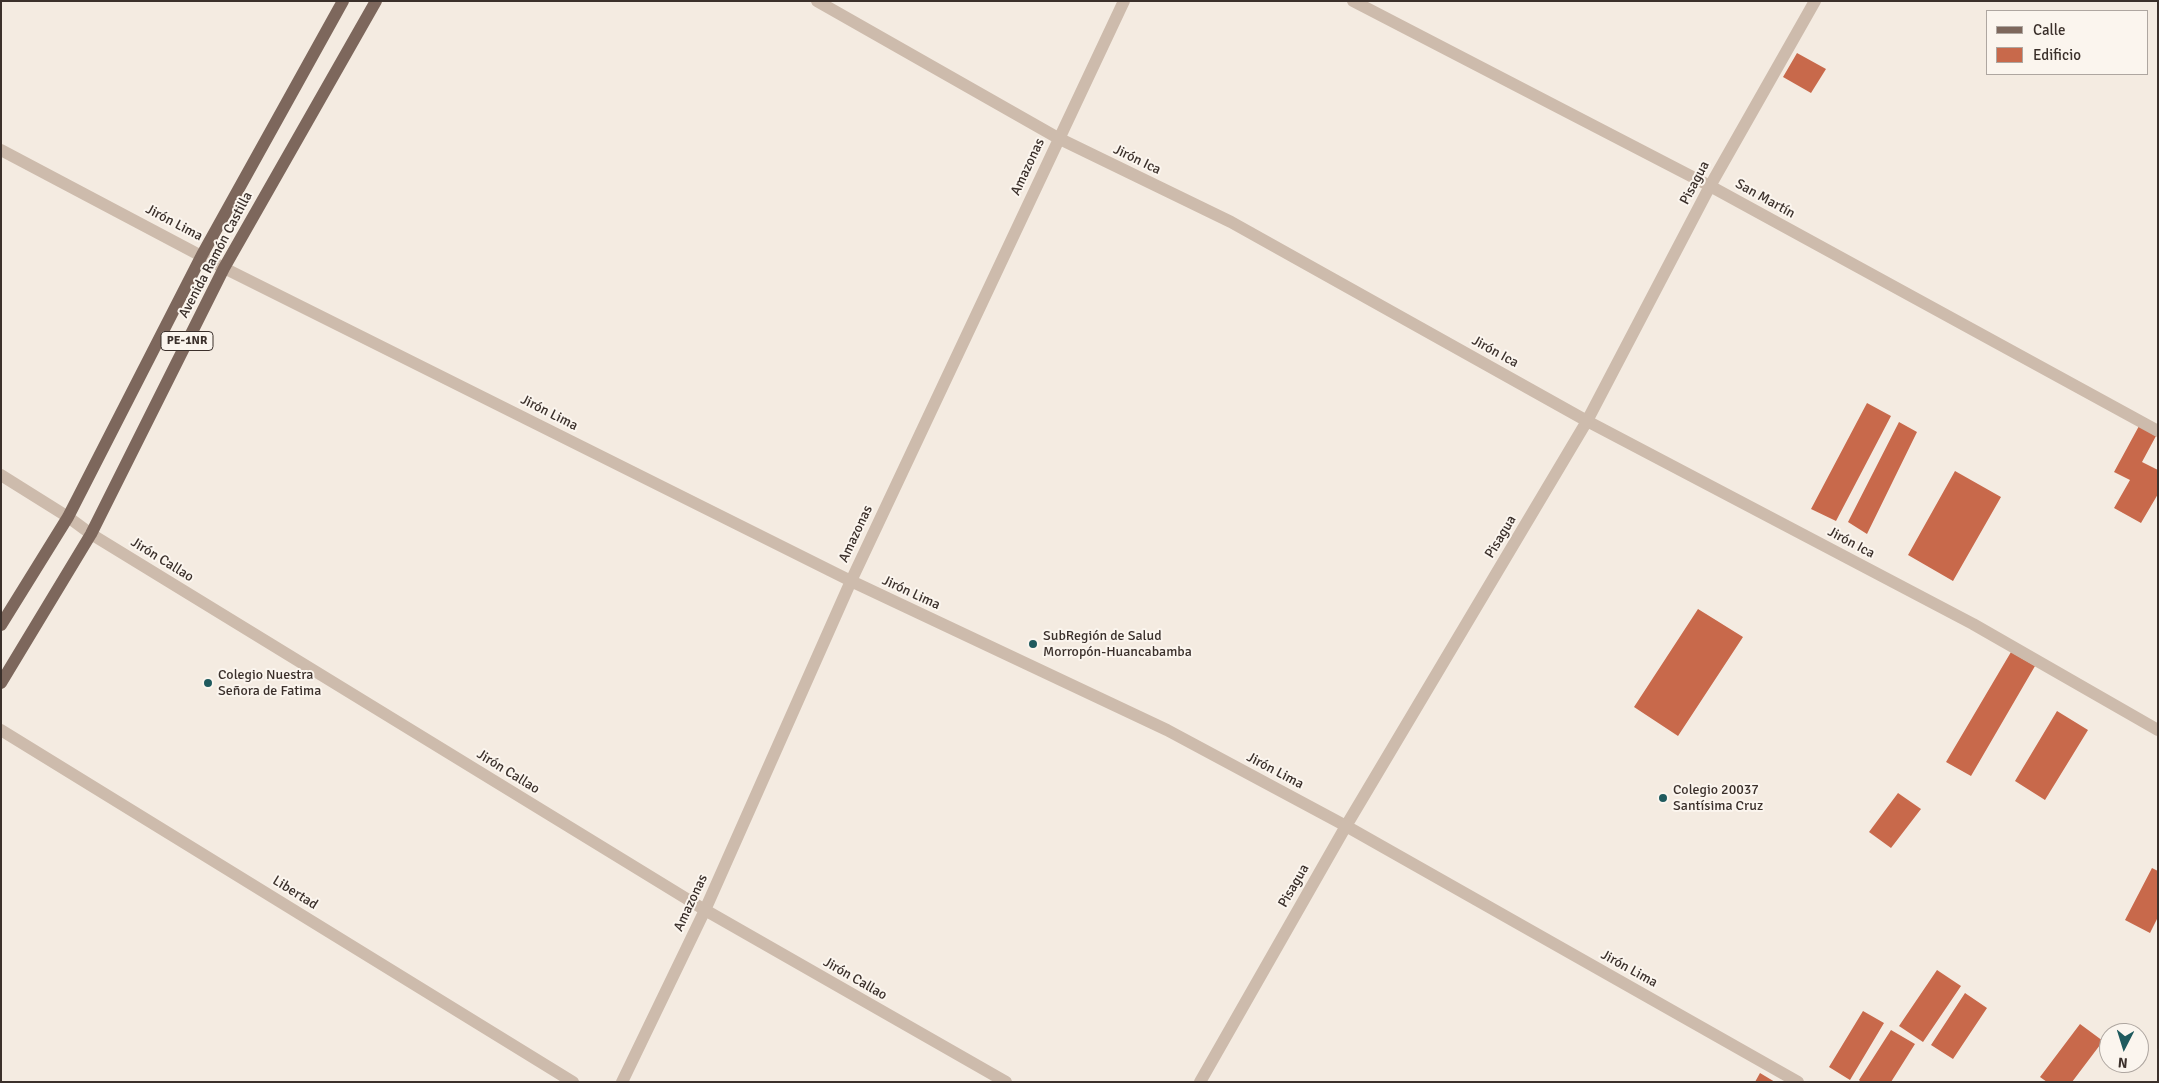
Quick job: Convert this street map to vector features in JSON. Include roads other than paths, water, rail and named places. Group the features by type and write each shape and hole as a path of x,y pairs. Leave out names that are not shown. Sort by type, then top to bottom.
{"main road":[{"name":"Avenida Ramón Castilla","path":"1,625 68,517 202,255 343,1"},
{"name":"Avenida Ramón Castilla","path":"1,683 91,534 224,268 376,1"}],"street":[{"name":"Jirón Ica","path":"816,1 1058,138 1231,222 1588,421 1973,624 2158,730"},
{"name":"Amazonas","path":"622,1082 705,910 851,581 1124,1"},
{"name":"San Martín","path":"1353,1 1710,186 2158,431"},
{"name":"Pisagua","path":"1200,1082 1346,826 1588,421 1710,186 1814,1"},
{"name":"Jirón Lima","path":"1,150 224,268 851,581 1166,730 1346,826 1798,1082"},
{"name":"Jirón Callao","path":"1,475 68,517 91,534 705,910 1006,1082"},
{"name":"Libertad","path":"1,730 573,1082"}],"place":[{"name":"SubRegión de Salud Morropón-Huancabamba","path":"1033,644"},
{"name":"Colegio Nuestra Señora de Fatima","path":"208,683"},
{"name":"Colegio 20037 Santísima Cruz","path":"1663,798"}]}
